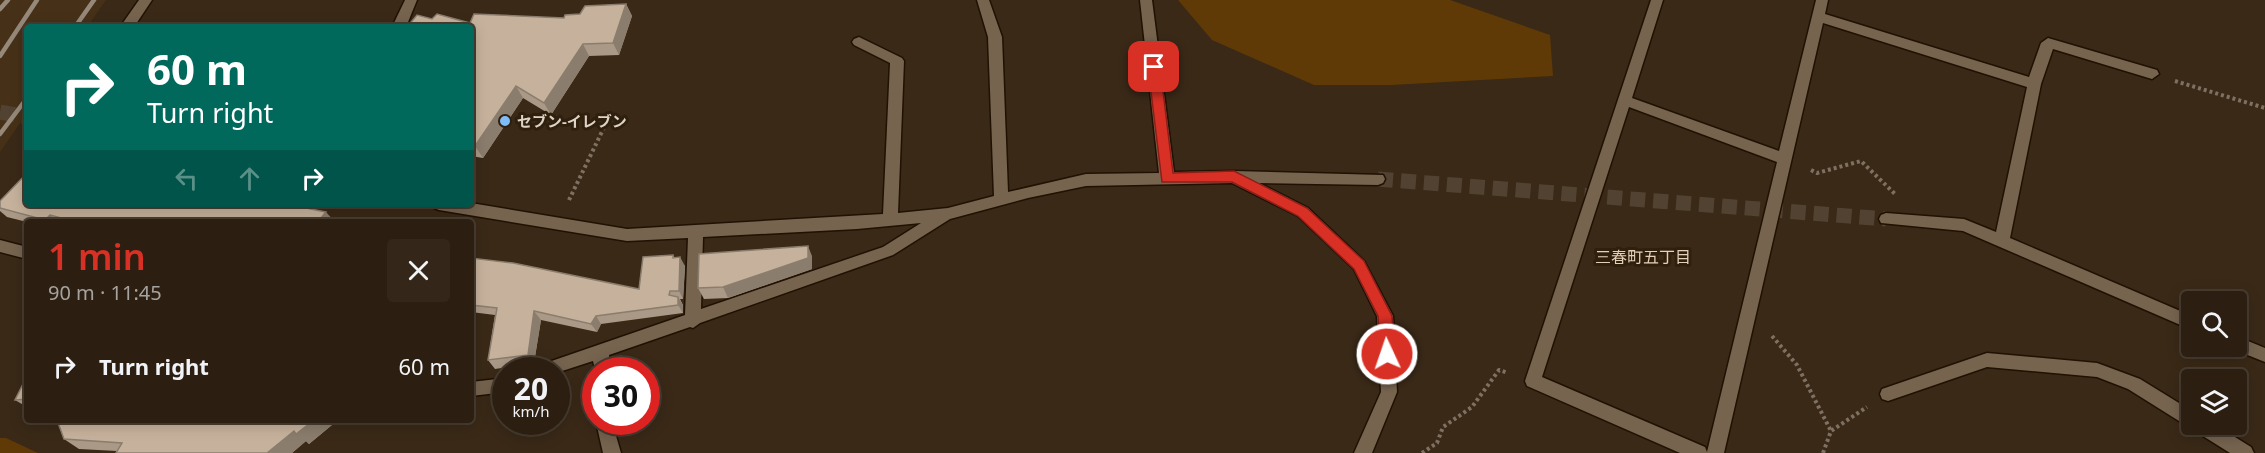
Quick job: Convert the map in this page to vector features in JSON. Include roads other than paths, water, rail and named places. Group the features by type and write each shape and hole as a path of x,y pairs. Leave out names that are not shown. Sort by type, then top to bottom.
{"street":[{"path":"129,24 146,0"},
{"path":"400,24 411,0"},
{"path":"983,0 995,37 1001,199"},
{"path":"1146,0 1167,178"},
{"path":"1715,453 1822,0"},
{"path":"1655,1 1533,381 1699,453"},
{"path":"1819,17 2034,84"},
{"path":"859,42 897,61 890,220"},
{"path":"2002,240 2034,84 2048,43 2152,74"},
{"path":"1624,100 1785,159"},
{"path":"1234,177 1303,212 1359,265 1385,316 1389,392 1363,453"},
{"path":"458,207 627,235 890,220 948,213 1086,180 1234,177 1378,179"},
{"path":"570,362 888,252 948,213"},
{"path":"1886,219 1964,225 2181,318"},
{"path":"693,321 696,232"},
{"path":"0,246 24,252"},
{"path":"2247,348 2265,355"},
{"path":"601,351 601,357"},
{"path":"1888,394 1987,360 2097,370 2134,384 2181,413"},
{"path":"474,389 492,387"},
{"path":"607,435 612,453"},
{"path":"2216,435 2245,453"}],"tunnel":[{"path":"0,112 24,116"},
{"path":"1378,179 1886,219"}],"railway":[{"path":"0,9 8,0"},
{"path":"0,56 37,0"},
{"path":"77,24 94,0"},
{"path":"0,134 24,102"}],"place":[{"name":"セブン-イレブン","path":"505,121"}],"district":[{"name":"三春町五丁目","path":"1643,257"}]}
